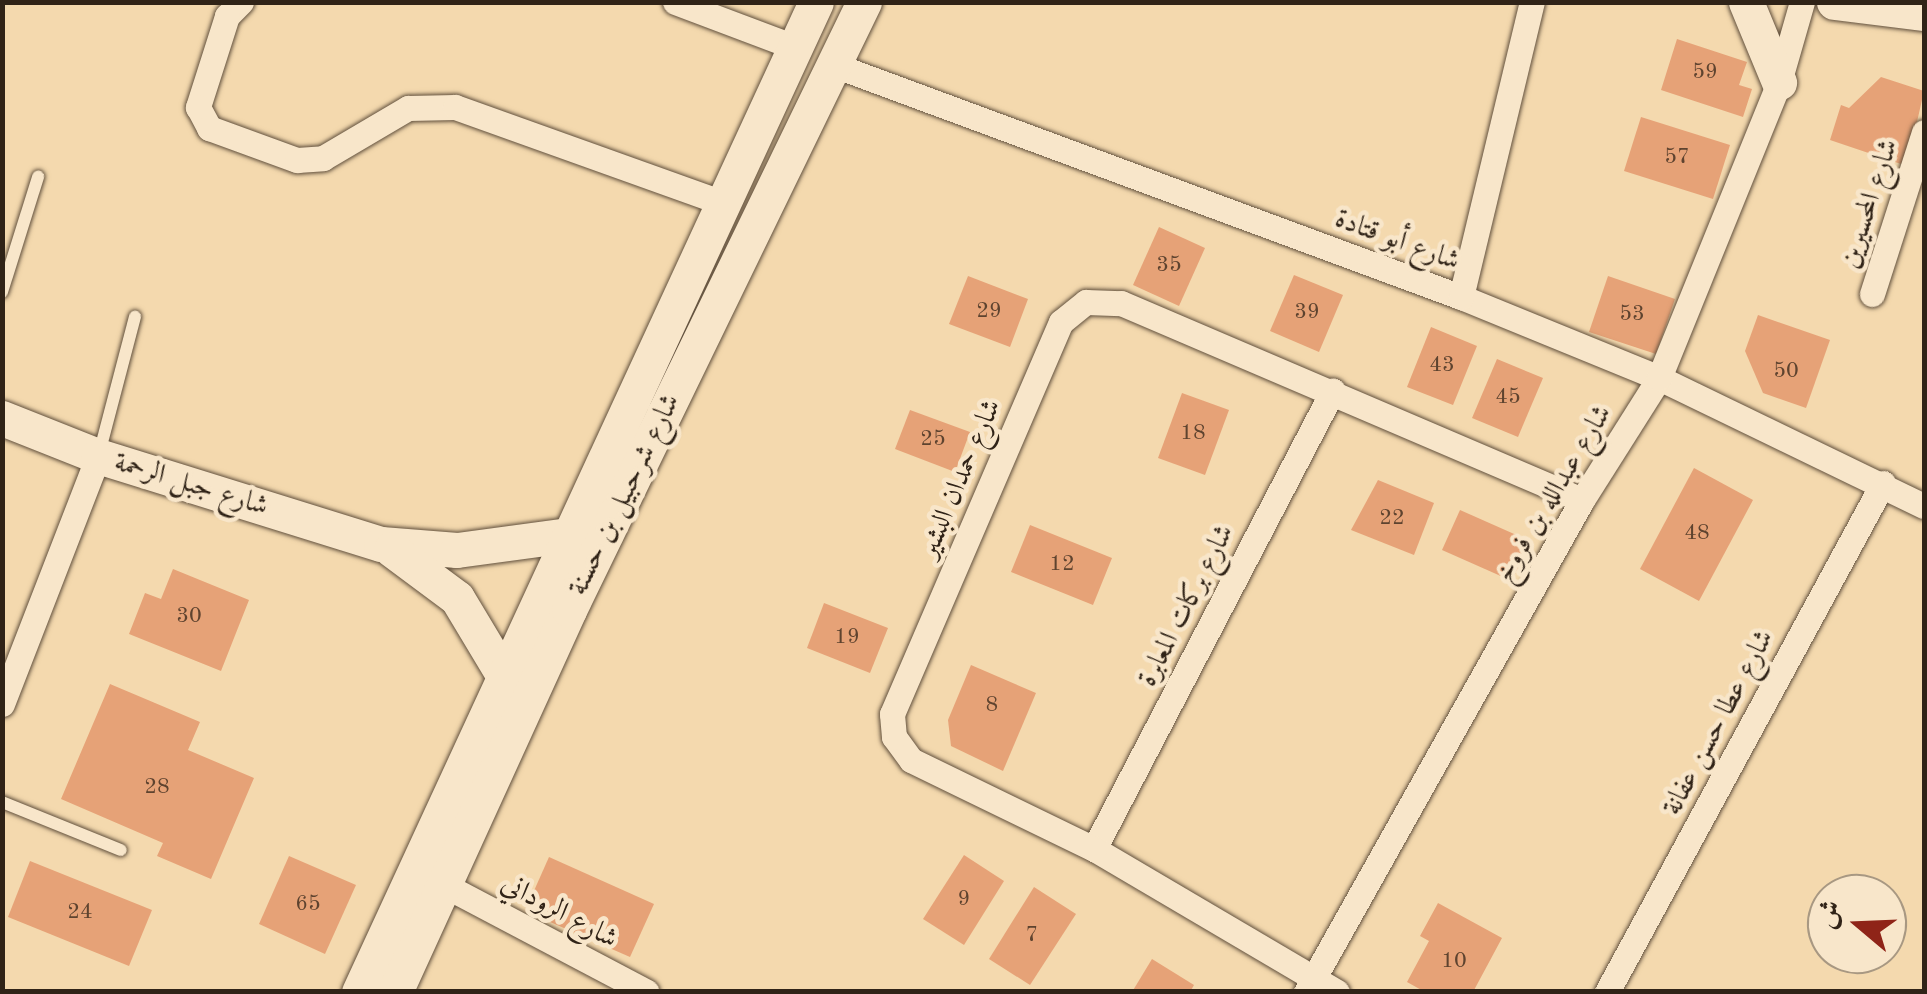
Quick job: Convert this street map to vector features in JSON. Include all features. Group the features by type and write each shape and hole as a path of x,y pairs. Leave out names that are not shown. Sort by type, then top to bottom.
{"street":[{"path":"240,2 228,16 198,107 210,128 297,160 323,158 408,108 455,107 720,202"},
{"path":"675,2 795,47"},
{"name":"شارع شرحبيل بن حسنة","path":"359,992 720,202 816,2"},
{"name":"شارع شرحبيل بن حسنة","path":"395,992 569,610 864,2"},
{"path":"1460,297 1532,2"},
{"path":"1746,2 1779,82"},
{"name":"شارع عبدالله بن فروخ","path":"1309,985 1582,500 1659,378 1779,82 1802,2"},
{"path":"1834,2 1924,12"},
{"name":"شارع أبو قتادة","path":"834,65 1460,297 1659,378 1924,506"},
{"name":"شارع المحسيرين","path":"1872,294 1924,132"},
{"name":"شارع حمدان البشير","path":"1336,992 1309,985 1094,849 912,760 894,737 892,714 1060,322 1086,302 1122,302 1582,500"},
{"name":"شارع بركات المعابرة","path":"1094,849 1332,390"},
{"name":"شارع جبل الرحمة","path":"2,418 98,456 381,544 456,550 568,534"},
{"path":"2,704 98,456"},
{"name":"شارع عطا حسن عفانة","path":"1608,992 1883,483"},
{"name":"شارع جبل الرحمة","path":"381,544 458,598 505,678"},
{"name":"شارع الروداني","path":"444,885 634,989"}],"lane":[{"path":"2,292 38,177"},
{"path":"98,456 134,317"},
{"path":"2,802 120,850"}],"building":[{"path":"1677,39 1747,62 1739,85 1752,89 1743,117 1661,90"},
{"path":"1881,77 1924,91 1907,166 1830,140 1841,105 1849,108"},
{"path":"1641,117 1730,145 1713,199 1624,171"},
{"path":"1159,227 1205,248 1179,306 1133,285"},
{"path":"1294,275 1343,295 1319,352 1270,331"},
{"path":"968,276 1028,299 1010,347 949,324"},
{"path":"1608,276 1675,299 1656,354 1589,332"},
{"path":"1758,315 1830,340 1806,408 1763,393 1745,351"},
{"path":"1431,327 1477,346 1453,405 1407,387"},
{"path":"1497,359 1543,378 1518,437 1472,418"},
{"path":"1182,393 1229,410 1205,475 1158,458"},
{"path":"910,410 970,432 955,472 895,449"},
{"path":"1694,468 1753,500 1699,601 1640,569"},
{"path":"1378,480 1434,503 1414,555 1351,530"},
{"path":"1460,510 1530,541 1512,581 1442,550"},
{"path":"1030,525 1112,558 1093,605 1011,572"},
{"path":"173,569 249,600 221,671 129,634 145,593 161,599"},
{"path":"824,603 888,628 870,673 807,648"},
{"path":"971,665 1036,693 1003,771 951,746 948,720"},
{"path":"110,684 200,722 188,750 254,778 211,879 157,856 163,843 61,799"},
{"path":"964,855 1004,881 964,945 923,919"},
{"path":"289,856 356,885 325,954 259,924"},
{"path":"549,857 654,904 630,957 525,911"},
{"path":"30,861 152,910 129,966 8,917"},
{"path":"1034,887 1076,914 1030,985 989,959"},
{"path":"1438,903 1502,938 1473,992 1425,992 1407,982 1429,941 1420,936"},
{"path":"1152,959 1194,985 1190,992 1132,992"}]}
